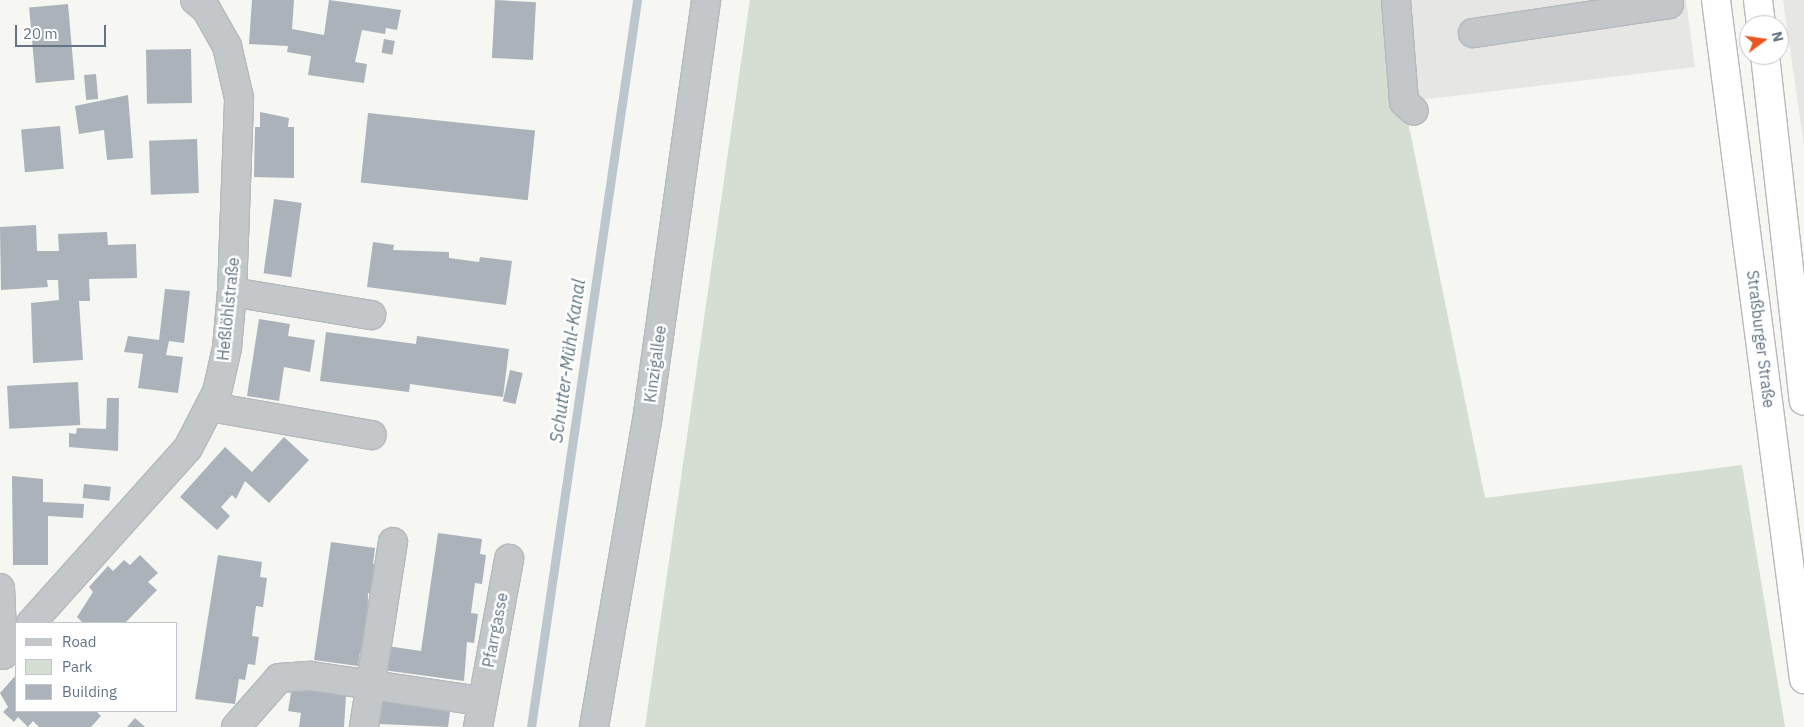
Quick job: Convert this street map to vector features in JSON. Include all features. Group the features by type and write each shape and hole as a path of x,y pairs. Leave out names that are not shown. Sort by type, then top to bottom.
{"highway":[{"name":"Straßburger Straße","path":"1716,0 1804,679"},
{"path":"1758,0 1760,15"},
{"path":"1766,65 1804,401"}],"street":[{"name":"Heßlöhlstraße","path":"32,622 188,448 211,408 227,348 232,292 239,98 227,46 206,9 194,0"},
{"name":"Kinzigallee","path":"594,727 648,421 706,0"},
{"path":"1396,0 1404,102 1414,111"},
{"path":"1473,33 1622,6 1669,4"},
{"path":"232,292 371,314"},
{"path":"211,408 372,436"},
{"path":"364,727 393,542"},
{"name":"Pfarrgasse","path":"236,727 279,678 311,676 370,683 480,714 509,559"},
{"path":"0,588 6,652"}],"shaded area":[{"path":"1396,0 1686,0 1695,67 1404,102"},
{"path":"1783,0 1804,0 1804,146 1789,42 1789,15 1785,15"}],"green space":[{"path":"750,0 1392,0 1404,102 1485,498 1742,465 1785,727 645,727"}],"building":[{"path":"252,0 294,0 292,29 324,35 329,0 401,10 397,30 386,28 385,34 362,30 355,62 367,64 364,83 308,75 311,56 287,52 288,46 249,44"},
{"path":"495,0 536,2 533,60 492,58"},
{"path":"68,4 75,80 36,83 29,7"},
{"path":"384,39 395,41 392,55 382,53"},
{"path":"191,49 192,103 147,104 146,50"},
{"path":"96,74 98,99 86,100 84,75"},
{"path":"128,95 133,158 107,160 104,130 79,134 75,106"},
{"path":"260,112 289,118 288,127 294,127 294,178 254,177 255,127 260,127"},
{"path":"368,113 535,131 528,200 361,183"},
{"path":"60,126 64,169 25,172 21,129"},
{"path":"197,139 199,193 151,195 149,141"},
{"path":"274,199 302,203 291,277 264,273"},
{"path":"36,225 37,251 59,251 58,234 107,232 108,245 136,244 137,278 89,279 90,301 79,301 83,360 33,363 31,303 59,300 58,280 47,280 48,287 1,290 0,227"},
{"path":"373,242 394,245 393,250 449,252 449,258 479,262 480,257 512,261 506,305 367,287"},
{"path":"165,289 190,291 184,343 169,341 166,355 183,357 178,393 138,388 143,354 124,352 128,336 159,340"},
{"path":"259,319 290,324 288,336 315,340 310,372 284,367 279,401 247,396"},
{"path":"326,332 416,344 417,336 509,349 503,397 410,384 409,392 320,381"},
{"path":"510,370 523,373 515,404 503,401"},
{"path":"78,382 80,425 9,429 7,386"},
{"path":"107,398 119,398 118,451 69,447 69,433 76,434 77,428 106,429"},
{"path":"284,437 309,460 269,503 245,481 236,499 232,495 221,507 230,516 217,530 180,497 225,447 252,472"},
{"path":"12,476 43,479 43,502 84,504 83,518 48,516 48,565 13,565"},
{"path":"84,484 111,487 109,501 83,498"},
{"path":"438,533 482,539 480,554 486,555 482,584 475,583 471,613 478,614 474,643 467,642 464,681 383,670 387,646 421,651"},
{"path":"331,542 375,548 373,564 379,565 375,594 368,593 367,653 360,652 358,666 314,660"},
{"path":"140,555 158,573 148,582 157,590 126,622 82,622 77,617 93,592 89,587 108,566 113,571 124,560 130,565"},
{"path":"218,555 262,562 260,577 267,578 263,607 256,606 252,636 259,637 255,665 248,664 245,680 239,679 235,704 195,699"},
{"path":"15,676 15,712 97,712 101,716 91,727 39,727 33,721 28,727 18,717 14,722 3,712 8,707 0,693"},
{"path":"292,687 346,695 344,727 299,727 301,713 288,711"},
{"path":"382,701 450,712 448,727 379,724"},
{"path":"135,718 145,727 127,727"}],"waterway":[{"name":"Schutter-Mühl-Kanal","path":"531,727 637,0"}]}
